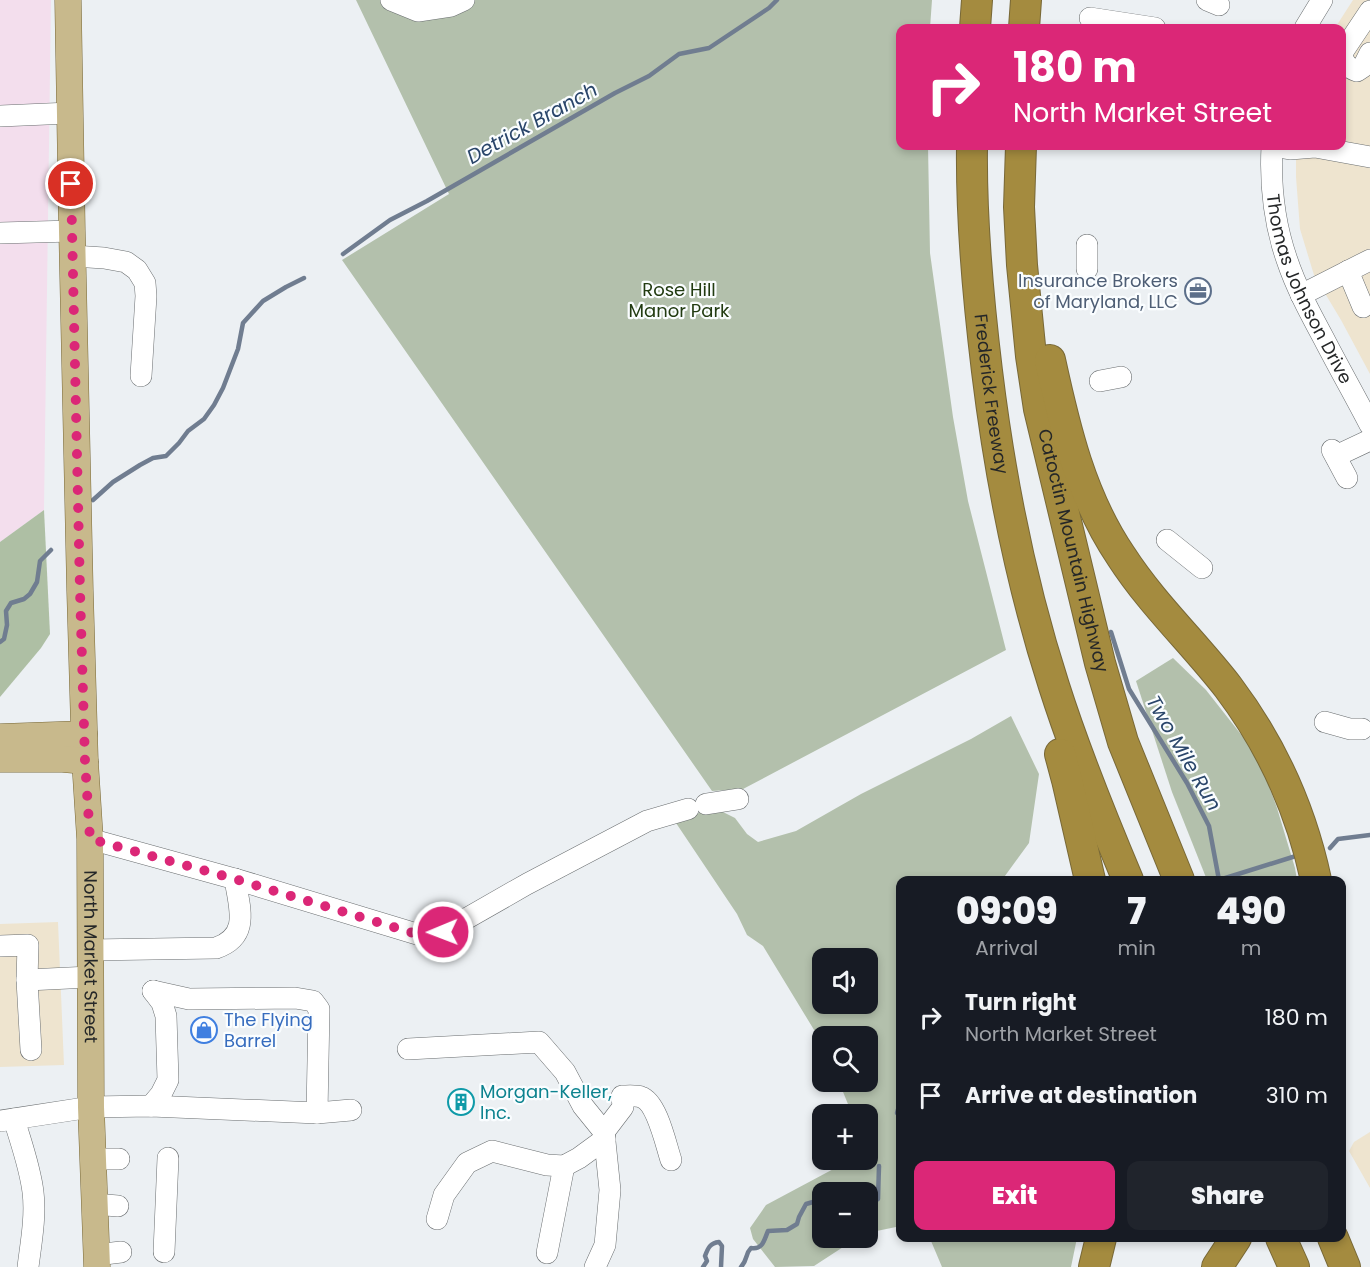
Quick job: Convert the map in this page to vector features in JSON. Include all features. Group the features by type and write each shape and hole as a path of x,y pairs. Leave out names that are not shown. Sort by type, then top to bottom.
{"highway":[{"path":"975,24 977,0"},
{"path":"1024,24 1026,0"},
{"name":"Frederick Freeway","path":"972,150 976,259 993,422 1008,510 1040,639"},
{"path":"1021,150 1019,207 1066,431 1076,465 1089,497 1120,556 1160,609 1227,686 1272,756 1295,806 1315,876"},
{"name":"Catoctin Mountain Highway","path":"1019,207 1028,326 1039,409 1100,663 1123,742 1177,876"},
{"path":"1040,639 1046,709 1067,780 1089,876"},
{"path":"1040,639 1074,743 1126,876"},
{"path":"1095,1267 1100,1242"},
{"path":"1217,1267 1233,1242"},
{"path":"1283,1242 1294,1267"},
{"path":"1335,1242 1345,1267"}],"main road":[{"name":"North Market Street","path":"68,0 84,734 90,839 92,1159 106,1205 105,1258"},
{"path":"0,737 84,734"},
{"path":"0,759 85,761"}],"street":[{"path":"391,0 418,11 451,6 464,0"},
{"path":"1307,24 1322,0"},
{"path":"1090,18 1129,24"},
{"path":"1346,65 1350,69 1357,70 1363,67 1370,51 1365,19"},
{"path":"1346,47 1365,19"},
{"path":"0,116 70,113"},
{"name":"Thomas Johnson Drive","path":"1272,150 1275,213 1286,259 1301,295 1370,425"},
{"path":"1336,150 1370,157"},
{"path":"0,233 72,244 104,258 126,262 137,270 145,283 146,296 141,376"},
{"path":"1301,295 1370,260"},
{"path":"1348,271 1365,304"},
{"path":"1347,478 1334,453 1370,440"},
{"path":"1167,540 1202,559"},
{"path":"1325,722 1350,729 1362,729"},
{"path":"90,839 235,879 420,935 443,932 526,884 647,821 697,807 738,799"},
{"path":"90,950 216,948 225,945 231,942 239,929 241,918 235,879"},
{"path":"0,946 28,945 27,980 32,1050"},
{"path":"27,980 90,977"},
{"path":"151,1106 161,1094 168,1080 166,1016 162,1003 153,991 189,999 295,998 314,1001 320,1009 317,1113"},
{"path":"408,1049 539,1041 564,1072 583,1106 604,1136 610,1190 601,1265"},
{"path":"437,1219 444,1195 467,1163 492,1151 547,1165 564,1166 579,1158 604,1136 623,1107 622,1096 641,1097 649,1102 657,1117 671,1160"},
{"path":"28,1267 33,1193 27,1163 7,1120 91,1107 151,1106 317,1113 351,1110"},
{"path":"164,1252 168,1158"},
{"path":"92,1159 119,1159"},
{"path":"548,1253 564,1166"}],"shaded area":[{"path":"0,0 51,0 44,510 0,542"},
{"path":"1353,0 1370,0 1370,374 1314,275 1300,229 1296,150 1346,150 1346,24 1338,24"},
{"path":"58,922 64,1065 0,1067 0,924"},
{"path":"1370,1132 1370,1188 1349,1151 1354,1142"}],"green space":[{"name":"Rose Hill Manor Park","path":"356,0 932,0 930,24 896,24 896,150 928,150 930,253 953,417 968,501 1006,650 743,789 712,791 342,260 449,194"},
{"path":"44,510 50,634 0,697 0,542"},
{"path":"1173,658 1206,690 1258,756 1277,808 1296,876 1205,876 1172,792 1136,681"},
{"path":"1011,716 1039,774 1029,843 1005,876 896,876 896,1227 878,1231 878,1182 812,1182 812,1248 842,1248 814,1266 775,1267 753,1239 750,1228 766,1205 832,1170 878,1170 878,1104 848,1104 843,1092 878,1092 878,1026 812,1027 763,946 747,935 737,914 676,823 701,812 717,809 735,818 747,834 758,842 796,831 861,794 971,739"},
{"path":"931,1242 1076,1242 1071,1267 942,1267"}],"waterway":[{"name":"Detrick Branch","path":"343,254 390,220 649,76 679,54 709,48 769,8 777,0"},
{"path":"93,500 113,482 140,465 153,458 166,456 188,431 204,419 223,388 238,349 243,323 263,301 304,278"},
{"path":"0,642 4,639 7,625 6,611 11,603 24,599 30,594 37,582 40,561 51,550"},
{"name":"Two Mile Run","path":"1111,632 1129,689 1187,783 1209,826 1218,876"},
{"name":"Two Mile Run","path":"1330,848 1338,839 1370,835"},
{"name":"Two Mile Run","path":"1232,876 1299,855"},
{"name":"Two Mile Run","path":"878,1199 879,1166"},
{"name":"Two Mile Run","path":"741,1267 749,1250 761,1246 768,1231 787,1230 797,1224 806,1204 812,1202"},
{"name":"Two Mile Run","path":"703,1267 707,1261 705,1256 708,1248 713,1243 719,1242 722,1246 721,1267"}],"place":[{"name":"Insurance Brokers of Maryland, LLC","path":"1198,291"},
{"name":"The Flying Barrel","path":"204,1030"},
{"name":"Morgan-Keller, Inc.","path":"461,1102"}],"route":[{"path":"71,184 80,591 85,761 90,839 235,879 420,935 443,932"}]}
